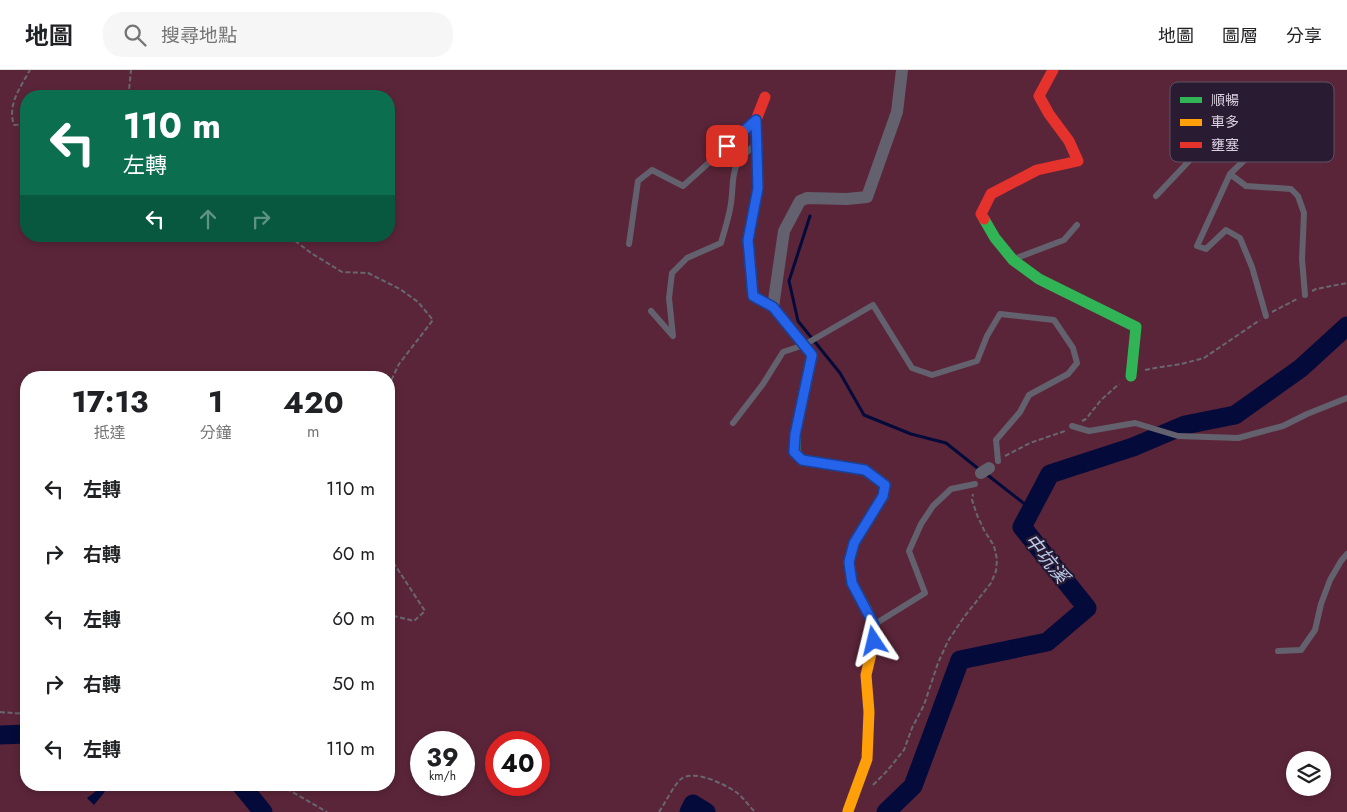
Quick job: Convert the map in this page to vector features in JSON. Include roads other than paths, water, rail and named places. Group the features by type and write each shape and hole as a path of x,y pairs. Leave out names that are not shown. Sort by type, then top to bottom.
{"street":[{"path":"773,307 784,231 800,201 807,198 847,199 867,197 897,112 902,70"},
{"path":"1054,70 1039,96 1049,114 1069,141 1078,161 1037,170 991,194 981,214 995,238 1013,260 1039,278 1136,326 1132,376"},
{"path":"765,97 756,120 758,188 748,240 753,296 773,307 805,344 812,355 795,435 794,452 802,460 865,470 885,485 883,496 854,543 849,562 852,583 874,625 874,641 866,675 869,712 867,759 848,811"}],"lane":[{"path":"629,244 638,181 652,170 683,186 756,120"},
{"path":"651,311 673,336 669,298 672,274 687,258 721,243 730,208 734,171 744,154 757,144"},
{"path":"1156,196 1188,162"},
{"path":"1242,162 1230,174 1197,246 1206,249 1226,230 1240,238 1252,268 1266,316"},
{"path":"1230,174 1246,186 1291,189 1298,196 1304,213 1302,259 1305,295"},
{"path":"1013,260 1064,240 1077,225"},
{"path":"734,423 763,384 783,352 805,344 873,305 912,368 932,375 977,361 1000,314 1054,320 1073,348 1077,363 1068,374 1029,395 1020,412 996,440 986,471 951,489 933,506 921,524 909,551 925,593 874,625"},
{"path":"1072,426 1089,431 1135,423 1178,436 1238,438 1283,426 1347,398"},
{"path":"1278,651 1301,650 1315,630 1321,604 1330,580 1347,554"}],"waterway":[{"path":"810,216 789,281 798,321 840,373 864,415 911,434 946,443 980,470"},
{"name":"中坑溪","path":"886,812 913,786 960,660 1047,642 1087,608 1022,527 1050,474 1133,447 1185,425 1235,415 1301,368 1347,326"},
{"path":"985,473 1031,509"},
{"name":"中坑溪","path":"0,735 20,734"},
{"name":"中坑溪","path":"246,791 263,812"},
{"name":"中坑溪","path":"689,812 693,804 706,812"}]}
